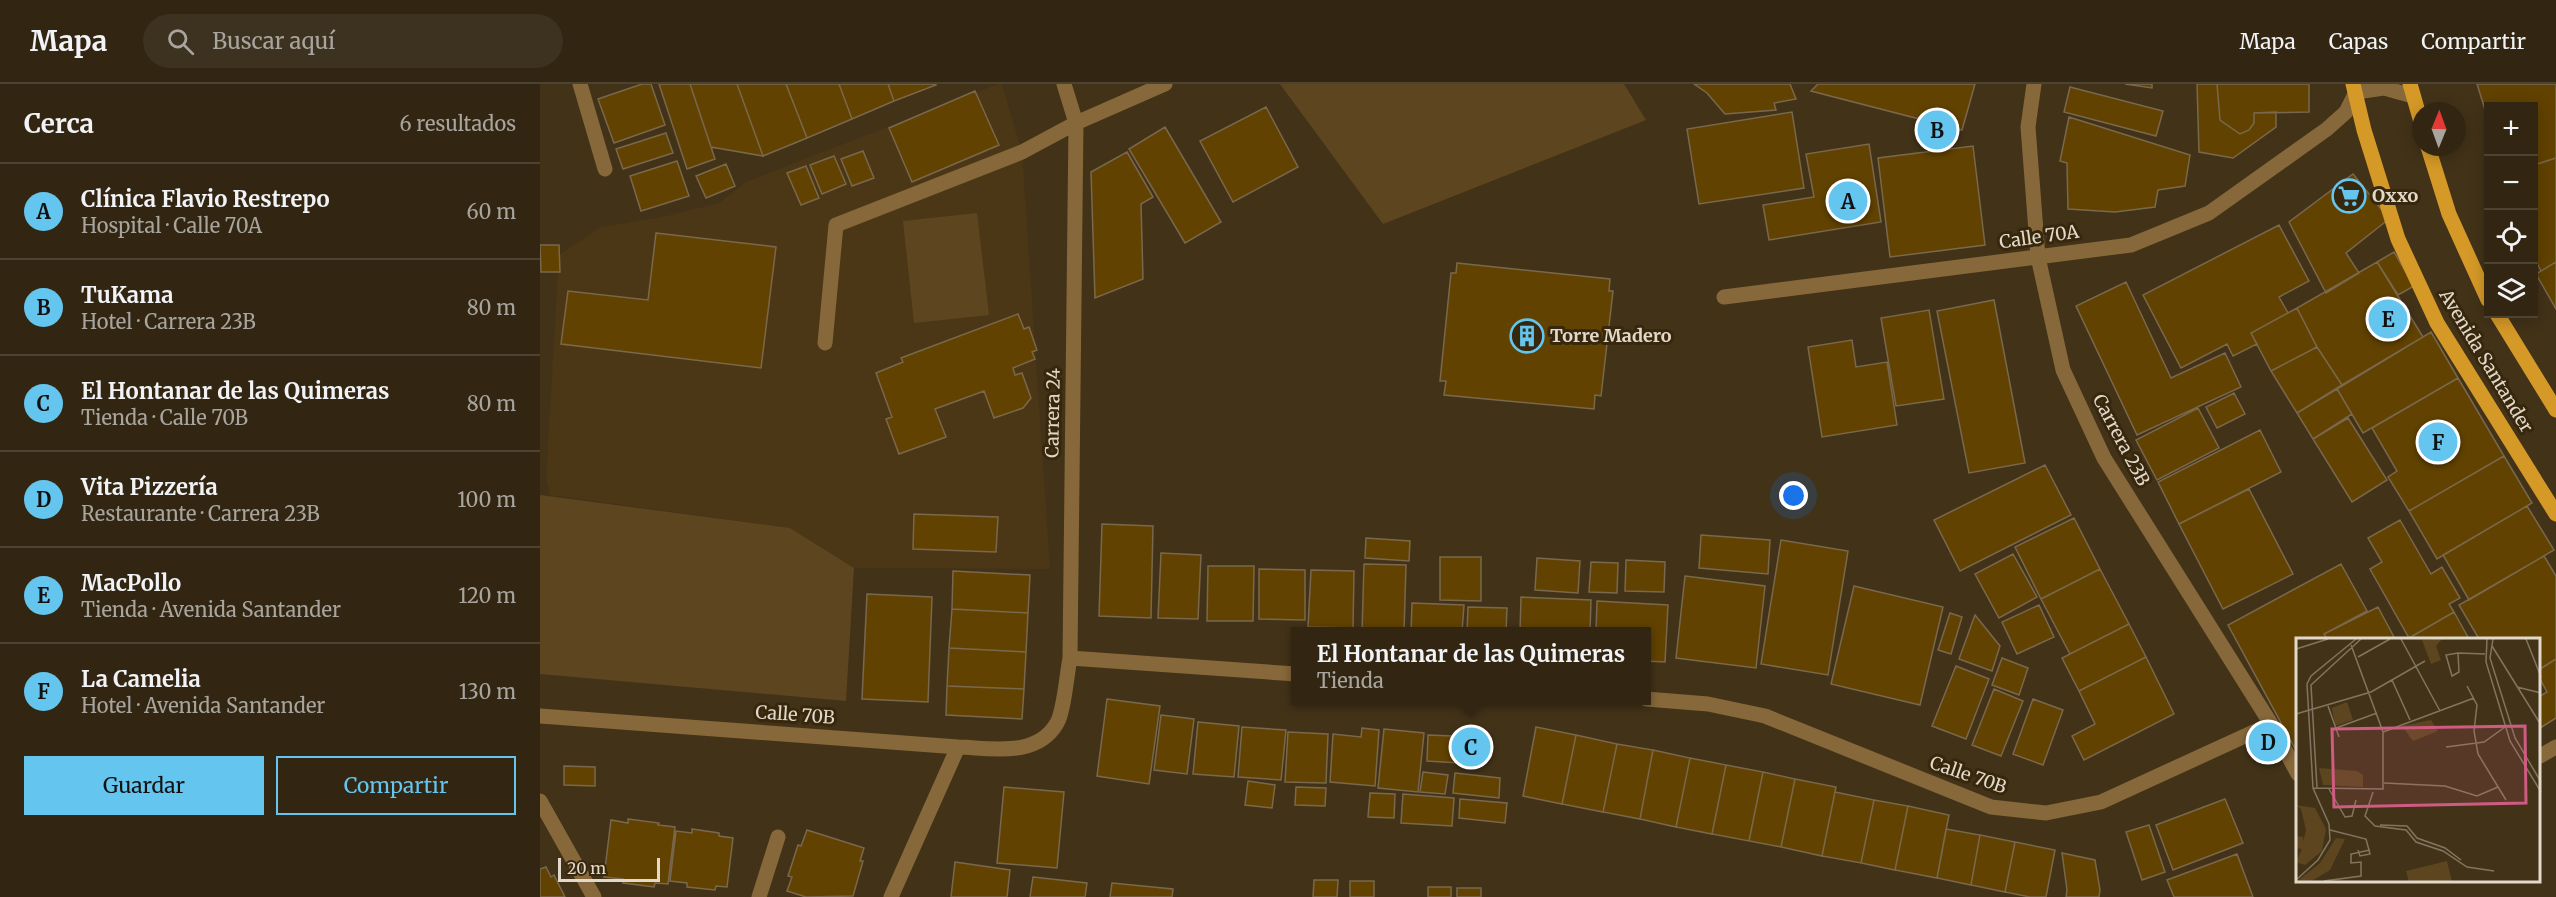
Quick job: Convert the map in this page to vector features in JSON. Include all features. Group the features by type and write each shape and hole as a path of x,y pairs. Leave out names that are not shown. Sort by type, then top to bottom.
{"main road":[{"name":"Avenida Santander","path":"2355,88 2364,130 2398,239 2437,323 2556,514"},
{"name":"Avenida Santander","path":"2431,156 2449,214 2484,291"},
{"name":"Avenida Santander","path":"2499,318 2556,411"}],"street":[{"path":"580,84 605,169"},
{"name":"Carrera 24","path":"1045,739 1058,721 1070,658 1076,123 1064,84"},
{"path":"825,344 836,225 1022,152 1076,123 1164,84"},
{"name":"Carrera 23B","path":"2034,84 2028,127 2038,257 2063,370 2104,458 2271,724 2296,770"},
{"path":"2355,88 2412,90"},
{"name":"Calle 70A","path":"1724,297 2131,245 2209,213 2327,129 2346,112 2355,88"},
{"name":"Calle 70A","path":"2327,129 2343,124 2354,125 2364,130"},
{"path":"1070,658 1291,674"},
{"name":"Calle 70B","path":"1651,699 1707,704 1765,716 1991,807 2046,813 2100,802 2271,724"},
{"name":"Calle 70B","path":"540,716 958,747 1023,748 1045,739"},
{"path":"891,897 958,747"},
{"path":"2541,755 2556,747"},
{"path":"540,801 594,897"},
{"path":"759,897 778,837"}],"shaded area":[{"path":"1002,84 1022,152 1050,569 854,568 790,528 550,495 546,479 559,255 601,227 658,218 719,203 746,182"},
{"path":"1280,84 1624,84 1646,120 1383,224"},
{"path":"977,213 989,315 914,323 903,221"},
{"path":"540,495 790,528 854,568 846,701 540,674"}],"building":[{"path":"642,84 651,84 665,125 614,143 598,99"},
{"path":"659,84 690,84 715,159 687,169"},
{"path":"690,84 737,84 763,156 711,147"},
{"path":"737,84 786,84 807,138 763,156"},
{"path":"786,84 839,84 852,119 807,138"},
{"path":"839,84 888,84 894,101 852,119"},
{"path":"888,84 935,84 936,85 894,101"},
{"path":"1694,84 1790,84 1796,99 1774,103 1776,110 1725,114 1707,93"},
{"path":"1818,84 1975,84 1962,130 1811,91"},
{"path":"2125,84 2152,84 2152,88"},
{"path":"2197,84 2217,84 2220,120 2240,134 2249,130 2254,123 2254,113 2276,112 2276,127 2233,158 2199,152"},
{"path":"2217,84 2309,84 2309,112 2254,113 2254,123 2249,130 2240,134 2220,120"},
{"path":"2477,84 2556,84 2556,158 2538,164 2538,102 2484,102 2484,106"},
{"path":"2070,87 2163,111 2156,136 2064,112"},
{"path":"975,91 999,145 912,182 889,128"},
{"path":"1266,107 1298,167 1233,202 1200,141"},
{"path":"1792,112 1804,188 1699,204 1687,129"},
{"path":"2069,117 2190,155 2185,186 2158,190 2155,207 2115,212 2068,209 2067,163 2060,161"},
{"path":"1165,127 1221,222 1185,243 1129,149"},
{"path":"666,133 673,153 623,169 616,149"},
{"path":"1869,144 1881,222 1769,240 1763,205 1814,197 1806,154"},
{"path":"1973,146 1985,245 1890,257 1878,158"},
{"path":"863,151 874,178 852,186 841,159"},
{"path":"1127,152 1153,197 1141,204 1143,279 1095,298 1091,172"},
{"path":"834,156 846,184 822,194 810,165"},
{"path":"2556,158 2556,262 2541,271 2538,265 2538,164"},
{"path":"677,161 689,196 641,211 630,176"},
{"path":"726,164 735,186 706,198 696,176"},
{"path":"806,166 819,198 801,205 787,173"},
{"path":"2353,174 2389,219 2346,253 2359,273 2326,293 2289,222"},
{"path":"2279,225 2309,281 2279,297 2288,313 2251,333 2257,344 2233,356 2227,344 2181,368 2143,295"},
{"path":"656,233 776,247 761,368 561,344 568,291 648,300"},
{"path":"540,245 559,245 560,272 541,272"},
{"path":"2394,252 2414,286 2398,295 2377,262"},
{"path":"2377,262 2423,337 2342,385 2317,347 2297,308"},
{"path":"2556,262 2556,309 2538,278 2538,273"},
{"name":"Torre Madero","path":"1457,263 1610,279 1609,291 1613,291 1601,396 1595,395 1594,409 1444,395 1446,381 1440,381 1451,273 1456,273"},
{"path":"2126,282 2171,378 2225,353 2241,387 2137,435 2076,306"},
{"path":"1994,300 2025,463 1969,473 1937,311"},
{"path":"2297,308 2317,347 2271,371 2251,333"},
{"path":"1929,310 1944,399 1896,406 1881,318"},
{"path":"1018,314 1024,329 1029,327 1037,350 1032,352 1035,359 1013,368 1015,375 1022,373 1031,398 1023,408 994,418 984,391 935,409 946,437 899,454 886,419 892,417 876,373 903,362 901,358"},
{"path":"2431,332 2458,378 2363,433 2337,389"},
{"path":"1852,340 1856,367 1887,362 1897,425 1822,437 1808,347"},
{"path":"2317,347 2342,385 2297,413 2271,371"},
{"path":"2458,378 2504,456 2409,511 2388,477 2397,471 2372,428"},
{"path":"2337,389 2352,414 2313,439 2297,413"},
{"path":"2234,393 2245,414 2217,428 2206,407"},
{"path":"2198,408 2219,448 2157,480 2136,440"},
{"path":"2348,418 2387,480 2352,502 2313,439"},
{"path":"2260,430 2281,472 2179,524 2158,482"},
{"path":"2504,456 2532,503 2437,559 2409,511"},
{"path":"2045,465 2071,515 1960,571 1934,520"},
{"path":"2249,489 2293,574 2223,609 2179,524"},
{"path":"2527,506 2554,550 2469,600 2443,555"},
{"path":"914,514 998,517 996,552 913,549"},
{"path":"2074,518 2100,569 2041,599 2015,547"},
{"path":"2400,520 2431,574 2442,567 2460,598 2449,604 2454,612 2409,638 2370,569 2382,562 2368,538"},
{"path":"1102,524 1153,526 1151,618 1099,616"},
{"path":"1701,535 1770,540 1768,574 1699,568"},
{"path":"1366,538 1410,541 1409,561 1365,558"},
{"path":"1781,540 1848,551 1828,675 1761,664"},
{"path":"1161,553 1201,555 1198,619 1158,618"},
{"path":"2013,554 2037,597 1999,618 1975,574"},
{"path":"2544,556 2556,576 2556,659 2541,668 2541,638 2478,638 2459,605"},
{"path":"1440,557 1481,557 1481,601 1440,600"},
{"path":"1537,558 1580,561 1578,593 1535,590"},
{"path":"1626,560 1665,562 1664,592 1625,591"},
{"path":"1591,562 1618,563 1617,593 1589,592"},
{"path":"1364,564 1406,565 1404,627 1362,627"},
{"path":"2341,564 2367,611 2324,634 2326,638 2296,638 2296,750 2228,625"},
{"path":"1208,566 1254,566 1253,621 1207,621"},
{"path":"1259,569 1305,570 1305,620 1259,619"},
{"path":"2100,569 2129,624 2070,654 2041,599"},
{"path":"1311,570 1354,571 1353,627 1308,627"},
{"path":"953,571 1030,575 1028,613 952,609"},
{"path":"1685,576 1765,586 1756,668 1676,658"},
{"path":"1854,586 1943,607 1920,705 1831,684"},
{"path":"867,594 932,597 928,702 862,699"},
{"path":"1521,597 1591,600 1590,627 1520,627"},
{"path":"1597,601 1668,605 1665,662 1651,661 1651,627 1596,627"},
{"path":"1412,603 1464,605 1462,627 1411,627"},
{"path":"2039,605 2054,637 2017,654 2002,622"},
{"path":"1468,607 1507,608 1506,627 1467,627"},
{"path":"2378,607 2394,638 2326,638 2324,634"},
{"path":"952,609 1028,613 1026,652 949,648"},
{"path":"2454,612 2468,638 2409,638"},
{"path":"1950,613 1962,617 1951,654 1938,650"},
{"path":"1975,615 2000,646 1992,671 1959,659"},
{"path":"2129,624 2146,657 2079,691 2062,658"},
{"path":"949,648 1026,652 1024,689 947,686"},
{"path":"2146,657 2174,714 2084,760 2072,736 2095,724 2079,691"},
{"path":"2002,658 2028,668 2019,695 1992,685"},
{"path":"2556,659 2556,718 2541,727 2541,695 2547,692 2541,681 2541,668"},
{"path":"1956,666 1989,679 1966,739 1932,726"},
{"path":"947,686 1024,689 1022,719 946,715"},
{"path":"1994,689 2023,701 2001,756 1972,745"},
{"path":"1107,699 1160,706 1149,784 1097,776"},
{"path":"2033,699 2063,710 2043,765 2013,754"},
{"path":"1161,715 1194,719 1187,774 1154,770"},
{"path":"1198,722 1239,726 1234,777 1193,774"},
{"path":"1242,727 1286,730 1281,780 1238,777"},
{"path":"1536,727 1576,735 1562,804 1523,796"},
{"path":"1362,728 1379,730 1375,786 1330,782 1333,734 1361,737"},
{"path":"1384,729 1424,733 1418,792 1378,788"},
{"path":"1288,732 1328,734 1326,783 1285,782"},
{"path":"1428,735 1477,737 1476,764 1427,761"},
{"path":"1576,735 1617,744 1603,812 1562,804"},
{"path":"1617,744 1653,750 1640,819 1603,812"},
{"path":"1653,750 1690,758 1676,827 1640,819"},
{"path":"1690,758 1726,765 1712,834 1676,827"},
{"path":"1726,765 1763,772 1749,841 1712,834"},
{"path":"564,766 595,767 595,786 564,785"},
{"path":"1423,772 1448,775 1445,794 1420,792"},
{"path":"1763,772 1795,779 1781,847 1749,841"},
{"path":"1455,773 1500,778 1499,798 1453,793"},
{"path":"1795,779 1836,787 1822,856 1781,847"},
{"path":"1248,781 1275,785 1272,808 1245,805"},
{"path":"1004,787 1064,792 1057,868 997,863"},
{"path":"1296,787 1326,788 1325,806 1295,805"},
{"path":"1835,792 1874,800 1861,863 1822,856"},
{"path":"1370,793 1395,794 1394,818 1368,817"},
{"path":"1403,794 1454,798 1452,826 1401,823"},
{"path":"1460,799 1507,803 1505,823 1459,818"},
{"path":"2225,799 2243,843 2173,870 2156,825"},
{"path":"1874,800 1908,806 1895,870 1861,863"},
{"path":"1908,806 1949,815 1937,878 1895,870"},
{"path":"628,819 675,827 668,884 655,883 654,887 623,883 623,879 604,877 611,820 628,823"},
{"path":"2149,825 2165,872 2142,880 2126,832"},
{"path":"692,829 719,833 719,836 733,838 727,887 716,886 715,890 687,887 687,883 670,881 676,831 692,833"},
{"path":"1946,829 1980,835 1971,885 1937,878"},
{"path":"807,830 864,848 860,861 863,861 853,896 806,897 787,891 792,877 788,876 798,845 801,846"},
{"path":"1980,835 2015,842 2005,892 1971,885"},
{"path":"2015,842 2055,850 2046,897 2030,897 2005,892"},
{"path":"2062,853 2095,860 2099,897 2066,897"},
{"path":"2237,854 2253,897 2174,897 2167,880"},
{"path":"955,862 1010,870 1007,897 951,897"},
{"path":"546,867 551,877 554,875 565,897 540,897 540,869"},
{"path":"1033,877 1087,883 1085,897 1030,897"},
{"path":"1314,880 1338,880 1337,897 1313,897"},
{"path":"1350,881 1374,881 1374,897 1350,897"},
{"path":"1112,883 1173,889 1172,897 1110,897"},
{"path":"1428,887 1451,887 1451,897 1428,897"},
{"path":"1457,888 1481,888 1481,897 1457,897"}],"place":[{"name":"TuKama","path":"1937,130"},
{"name":"Oxxo","path":"2349,196"},
{"name":"Clínica Flavio Restrepo","path":"1848,201"},
{"name":"MacPollo","path":"2388,319"},
{"name":"Torre Madero","path":"1527,336"},
{"name":"La Camelia","path":"2438,442"},
{"name":"Vita Pizzería","path":"2268,742"},
{"name":"El Hontanar de las Quimeras","path":"1471,747"}]}
